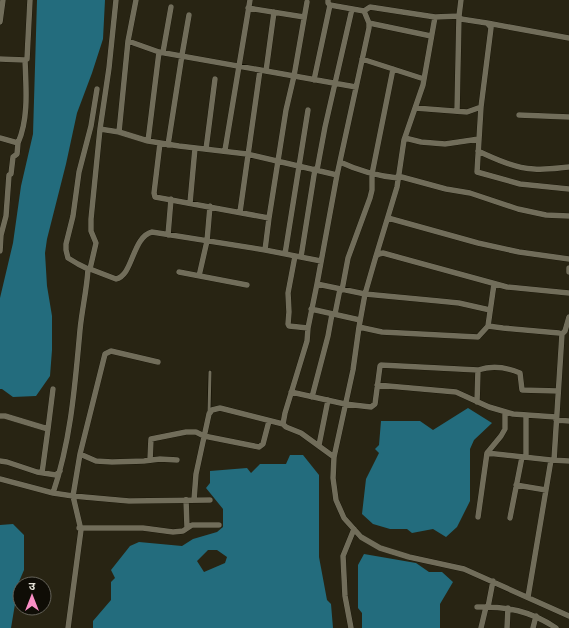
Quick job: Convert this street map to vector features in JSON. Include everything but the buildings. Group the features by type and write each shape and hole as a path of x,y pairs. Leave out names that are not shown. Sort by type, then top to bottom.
{"street":[{"path":"0,22 3,0"},
{"path":"0,251 1,235 6,216 8,175 12,174 13,157 17,154 26,102 25,60 28,58 30,0"},
{"path":"53,493 61,471 74,391 80,327 89,269 96,243 90,228 100,129 109,68 116,0"},
{"path":"119,132 128,41 136,0"},
{"path":"225,150 250,0"},
{"path":"457,111 459,16 461,0"},
{"path":"265,250 286,110 294,76 307,2"},
{"path":"314,80 329,2 364,11 370,7 435,17 459,16 464,20 569,38"},
{"path":"148,141 161,52 171,6"},
{"path":"248,8 304,17"},
{"path":"308,328 289,326 288,293 298,257 352,9"},
{"path":"283,424 283,419 307,341 308,328 337,174 369,28 369,23 364,11"},
{"path":"240,212 247,154 274,12"},
{"path":"168,145 189,15"},
{"path":"435,17 424,79 405,138 398,177 398,187 365,294 358,327 353,370 334,457 333,478 336,500 344,518 354,529 361,536 380,548 409,557 464,569 569,616"},
{"path":"369,23 431,36"},
{"path":"487,23 491,28 481,107 476,171 520,184 569,189"},
{"path":"128,41 161,52 356,87"},
{"path":"0,59 25,60"},
{"path":"362,59 424,79"},
{"path":"312,396 348,258 372,190 372,174 392,69"},
{"path":"206,149 215,78"},
{"path":"97,89 91,126 79,172 73,216 66,244 68,258 89,269 116,279 124,274 144,236 147,233 152,232 265,250 321,262"},
{"path":"415,108 467,112 481,107"},
{"path":"284,254 308,110"},
{"path":"519,115 569,117"},
{"path":"100,129 119,132 148,141 168,145 225,150 337,174"},
{"path":"0,138 18,143"},
{"path":"405,138 421,142 444,144 479,139"},
{"path":"160,143 154,196 269,218"},
{"path":"190,203 195,148"},
{"path":"478,151 494,159 523,168 541,169 569,167"},
{"path":"340,162 372,174 398,177 470,194 546,215 569,216"},
{"path":"168,235 171,199"},
{"path":"200,276 207,241 210,206"},
{"path":"388,218 478,243 519,252 569,259"},
{"path":"376,256 383,253 507,287 569,292"},
{"path":"179,272 247,285"},
{"path":"316,284 365,294 458,303 490,310"},
{"path":"358,327 382,332 478,337 488,326 494,284"},
{"path":"312,309 360,320"},
{"path":"528,597 546,490 553,460 562,334 565,331 569,317"},
{"path":"488,326 562,334"},
{"path":"68,628 81,530 79,528 72,496 80,454 105,354 111,351 158,362"},
{"path":"291,392 345,404 371,407 374,406 381,365 478,370 487,367 504,368 520,373 522,390 558,391"},
{"path":"477,402 478,370"},
{"path":"377,385 456,392 477,402 505,412 569,421"},
{"path":"42,473 53,389"},
{"path":"319,446 328,400"},
{"path":"194,500 196,474 209,414 212,410 220,408 283,424 286,427 301,433 334,457"},
{"path":"478,517 487,453 505,429 505,412"},
{"path":"510,518 516,485 524,457 526,415"},
{"path":"0,416 5,416 48,429"},
{"path":"150,460 150,440 186,432 196,432 204,436 259,447 263,444 269,421"},
{"path":"487,453 569,461"},
{"path":"80,454 96,461 112,462 160,459 177,460"},
{"path":"0,461 42,473 56,475 61,471"},
{"path":"0,479 53,493 72,496 129,501 210,500"},
{"path":"516,485 546,490"},
{"path":"186,500 187,527"},
{"path":"79,528 143,528 173,532 183,531 192,525 220,525"},
{"path":"351,628 345,596 343,556 354,529"},
{"path":"481,628 493,581"},
{"path":"477,607 508,608 542,618 556,628"},
{"path":"507,628 508,608"},
{"path":"533,628 536,616"}],"lane":[{"path":"209,414 210,372"}],"water":[{"path":"37,0 105,0 103,39 77,113 47,239 45,253 47,286 52,316 50,376 36,396 13,397 0,389 0,298 13,243 21,186 33,134"},
{"path":"468,408 492,423 474,440 470,449 470,501 457,527 446,537 433,529 412,533 407,529 390,529 373,524 362,514 366,479 379,453 375,449 379,445 381,421 420,421 433,430"},
{"path":"290,455 303,455 319,475 319,557 327,600 331,604 333,628 93,628 93,621 111,600 111,582 115,578 111,570 130,546 139,542 182,546 193,539 217,532 223,527 223,509 206,488 210,483 210,471 247,468 251,473 260,464 286,464","holes":["208,550 217,550 227,557 225,563 204,572 197,561"]},
{"path":"13,524 24,535 24,570 21,576 12,576 13,616 11,628 0,628 0,525"},
{"path":"364,554 416,563 429,572 442,572 453,582 440,604 440,628 362,628 362,613 358,608 358,565"}]}
